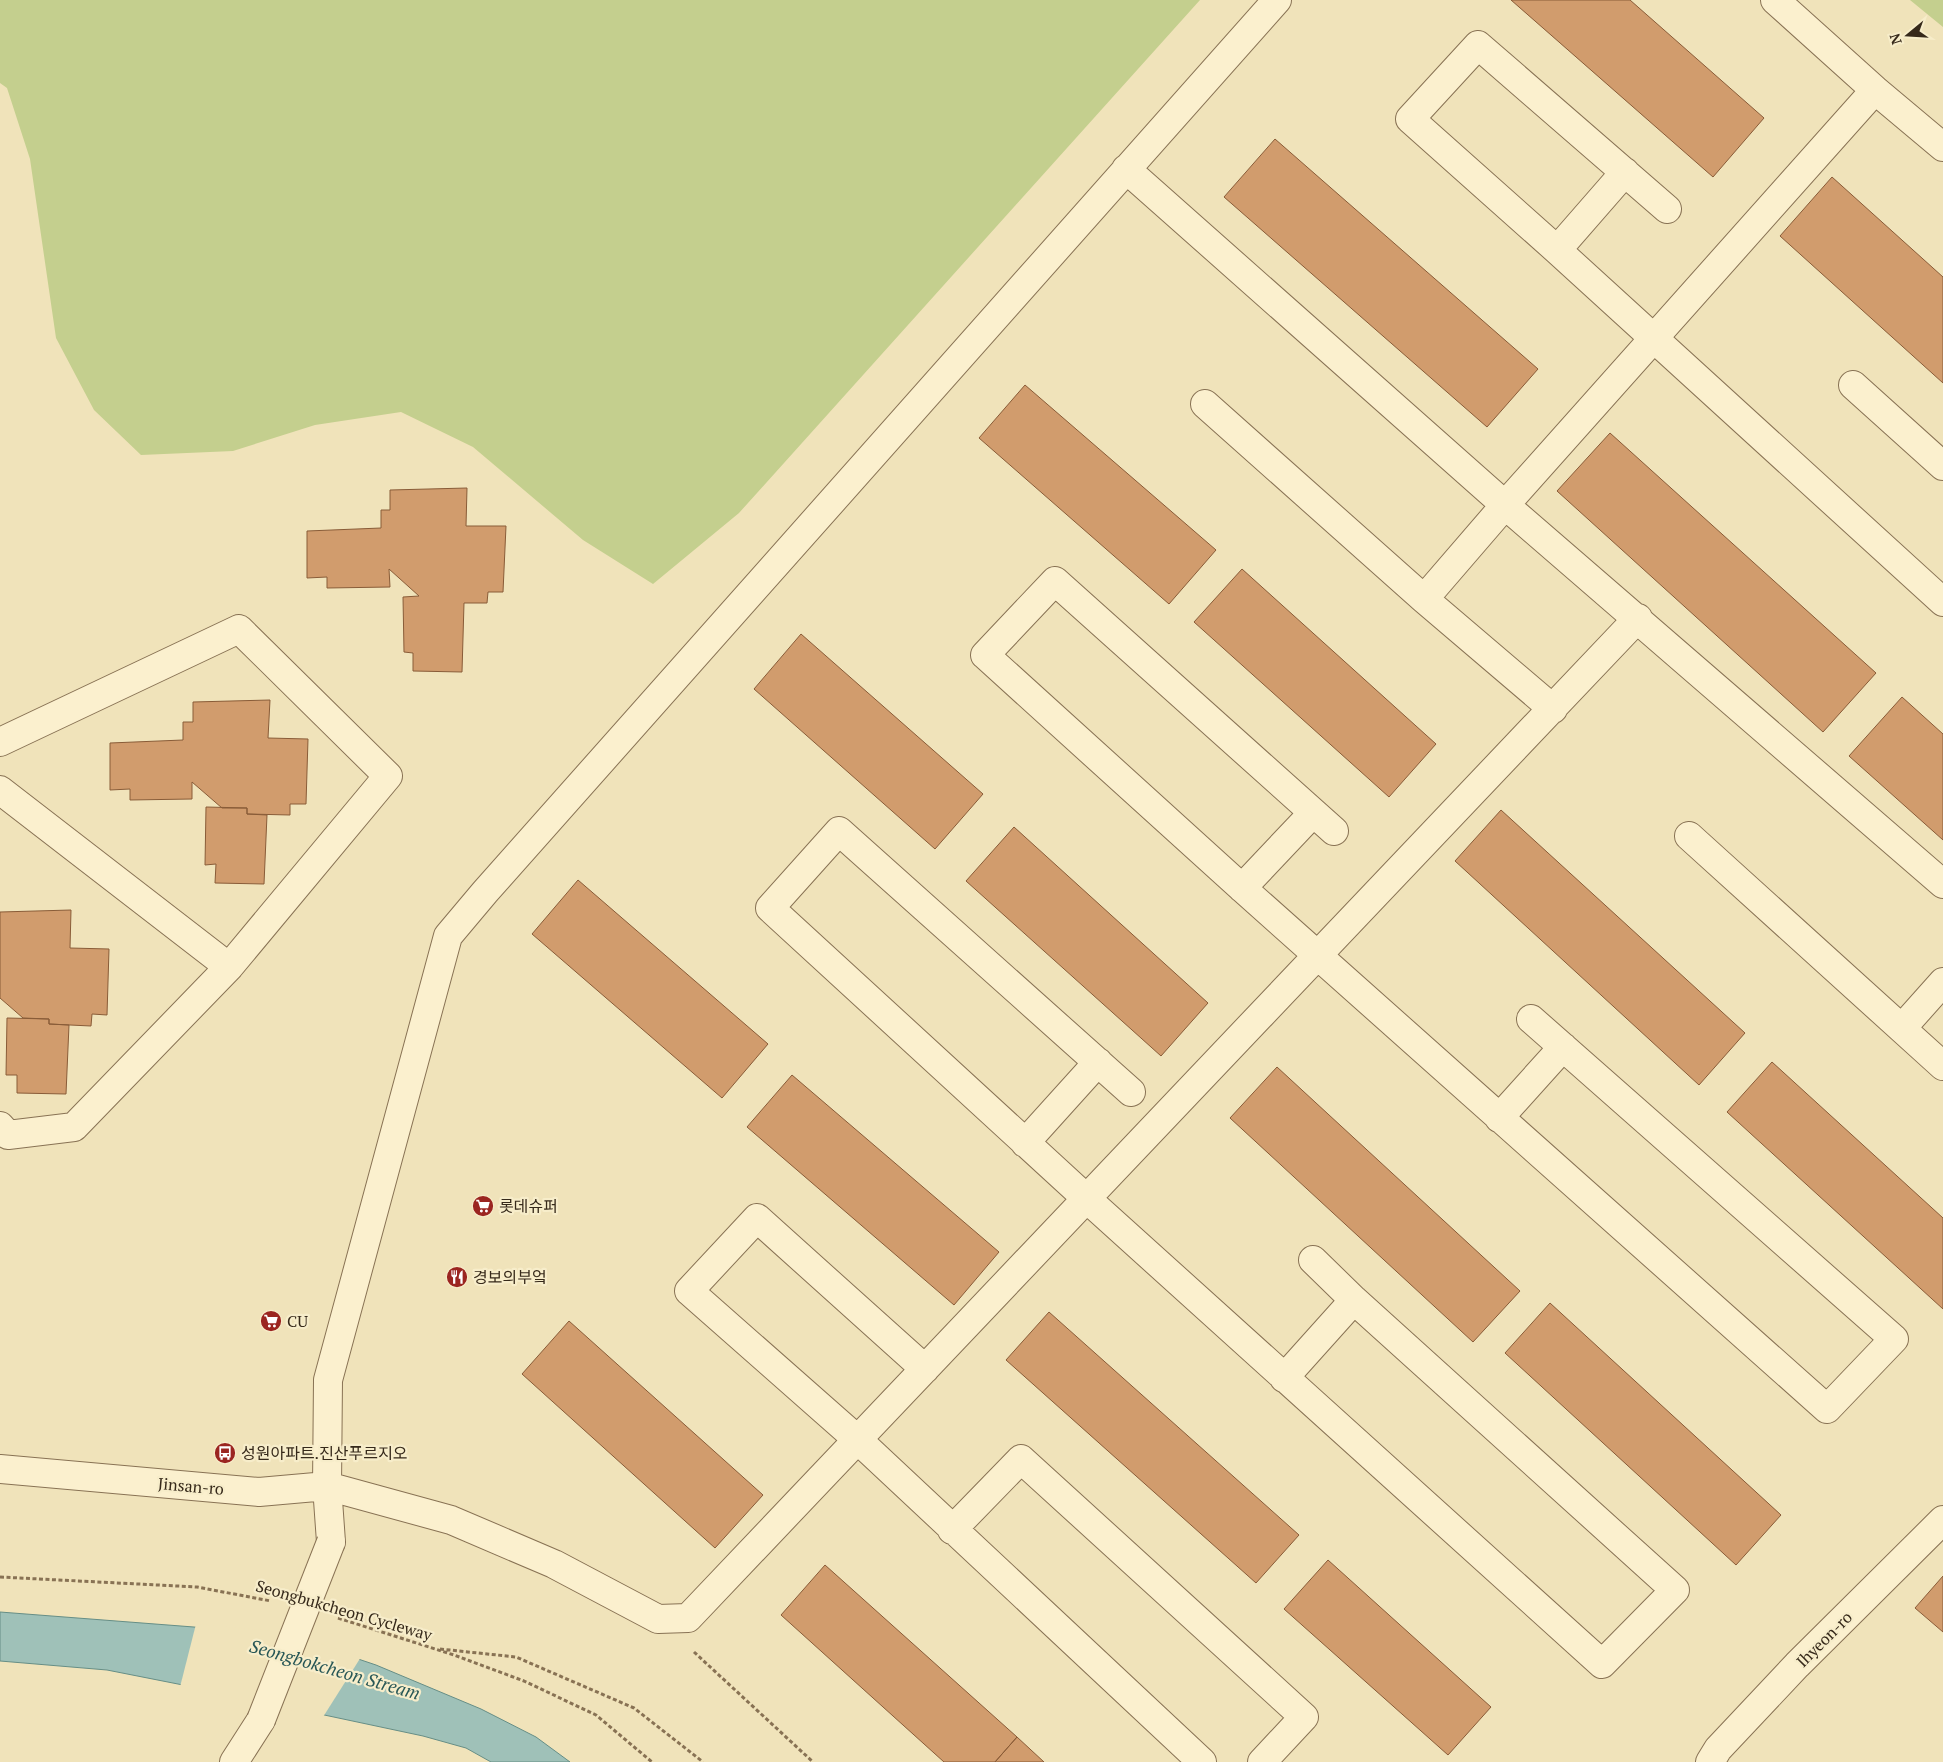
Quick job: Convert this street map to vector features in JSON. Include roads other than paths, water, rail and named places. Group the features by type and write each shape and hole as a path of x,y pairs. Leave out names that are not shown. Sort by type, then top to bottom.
{"street":[{"path":"234,1762 261,1720 331,1542 327,1486 328,1380 448,936 491,885 1277,0"},
{"path":"1775,0 1875,90 1943,147"},
{"path":"1667,209 1478,45 1410,119 1557,250 1943,602"},
{"path":"1424,599 1505,505 1875,90"},
{"path":"1126,169 1505,505 1638,618 1943,884"},
{"path":"1557,250 1624,172"},
{"path":"1853,385 1943,466"},
{"path":"1205,404 1424,599 1553,708"},
{"path":"1334,831 1055,581 985,655 1242,888 1827,1409 1894,1339 1531,1019"},
{"path":"327,1486 451,1520 554,1564 658,1619 688,1618 1638,618"},
{"path":"0,742 239,629 388,776 229,967 74,1127 8,1135 0,1126"},
{"path":"0,790 229,967"},
{"path":"1242,888 1313,812"},
{"path":"1131,1092 839,831 770,908 1087,1199 1602,1664 1674,1590 1354,1300 1313,1260"},
{"path":"1689,836 1943,1066"},
{"path":"1902,1028 1943,982"},
{"path":"1499,1118 1564,1047"},
{"path":"1026,1143 1098,1062"},
{"path":"925,1369 756,1218 689,1291 858,1440 1202,1762"},
{"path":"1284,1378 1354,1300"},
{"path":"952,1530 1021,1459 1304,1716 1262,1762"},
{"name":"Jinsan-ro","path":"0,1469 259,1492 327,1486"},
{"name":"Ihyeon-ro","path":"1710,1762 1718,1750 1797,1665 1943,1520"}],"water":[{"name":"Seongbokcheon Stream","path":"0,1612 284,1634 376,1665 481,1709 536,1737 570,1762 491,1762 466,1748 423,1736 188,1686 107,1670 0,1661"}],"place":[{"name":"롯데슈퍼","path":"483,1206"},
{"name":"경보의부엌","path":"457,1277"},
{"name":"CU","path":"271,1321"},
{"name":"성원아파트.진산푸르지오","path":"225,1453"}]}
